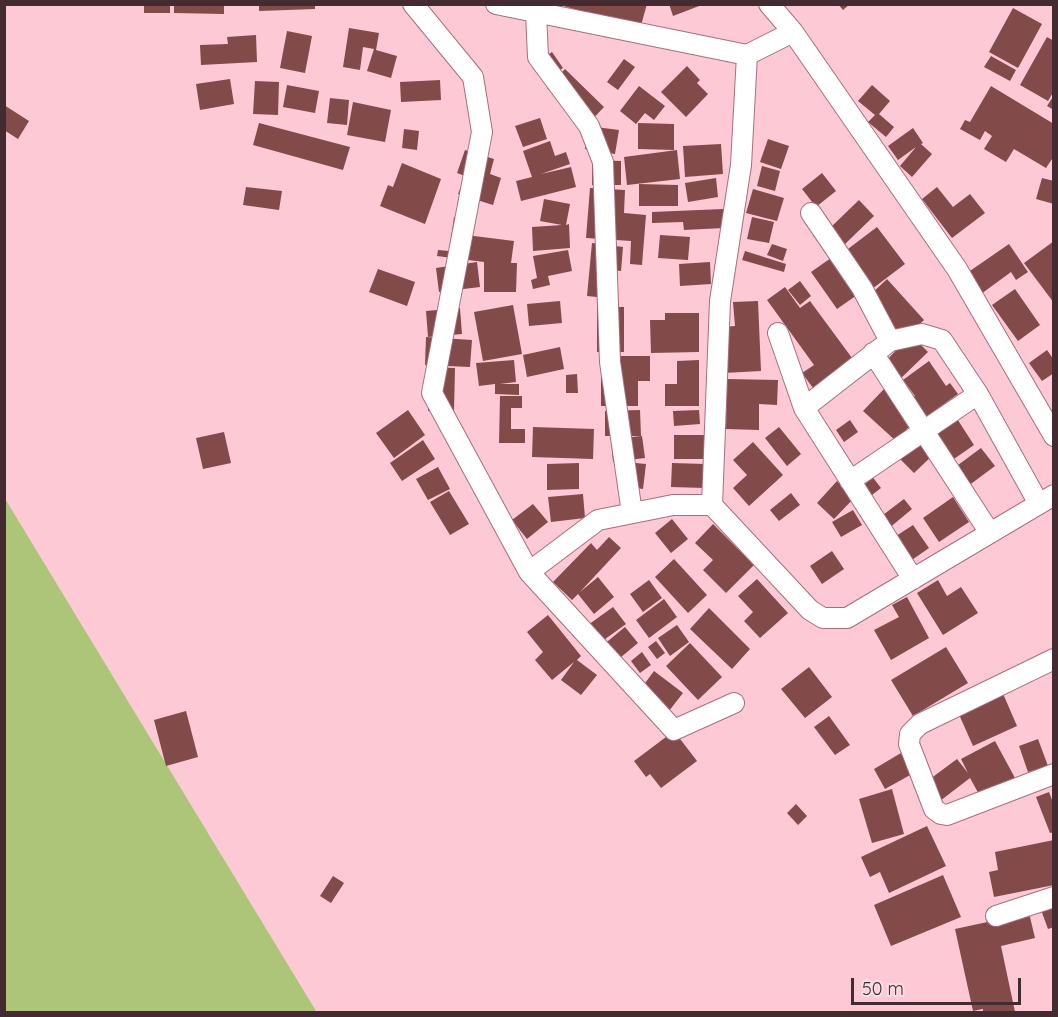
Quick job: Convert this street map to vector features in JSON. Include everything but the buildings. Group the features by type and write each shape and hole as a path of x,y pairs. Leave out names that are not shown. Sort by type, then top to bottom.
{"street":[{"path":"413,4 473,77 482,132 432,393 529,572 674,730 734,703"},
{"path":"496,4 747,55 793,32"},
{"path":"769,4 793,32 957,269 1053,436"},
{"path":"537,13 538,57 589,126 603,162 609,362 632,513"},
{"path":"747,55 741,165 720,301 712,505 810,610 823,618 847,618 1046,499 942,339 922,334 890,341 804,408"},
{"path":"811,213 862,288 890,341"},
{"path":"778,333 804,408 913,579"},
{"path":"873,353 990,532"},
{"path":"850,481 978,394"},
{"path":"529,572 598,520 673,505 712,505"},
{"path":"1053,658 920,724 910,734 909,744 934,809 941,814 947,815 1053,774"},
{"path":"996,916 1053,897"}],"green space":[{"path":"4,497 316,1011 315,1012 5,1012"}]}
